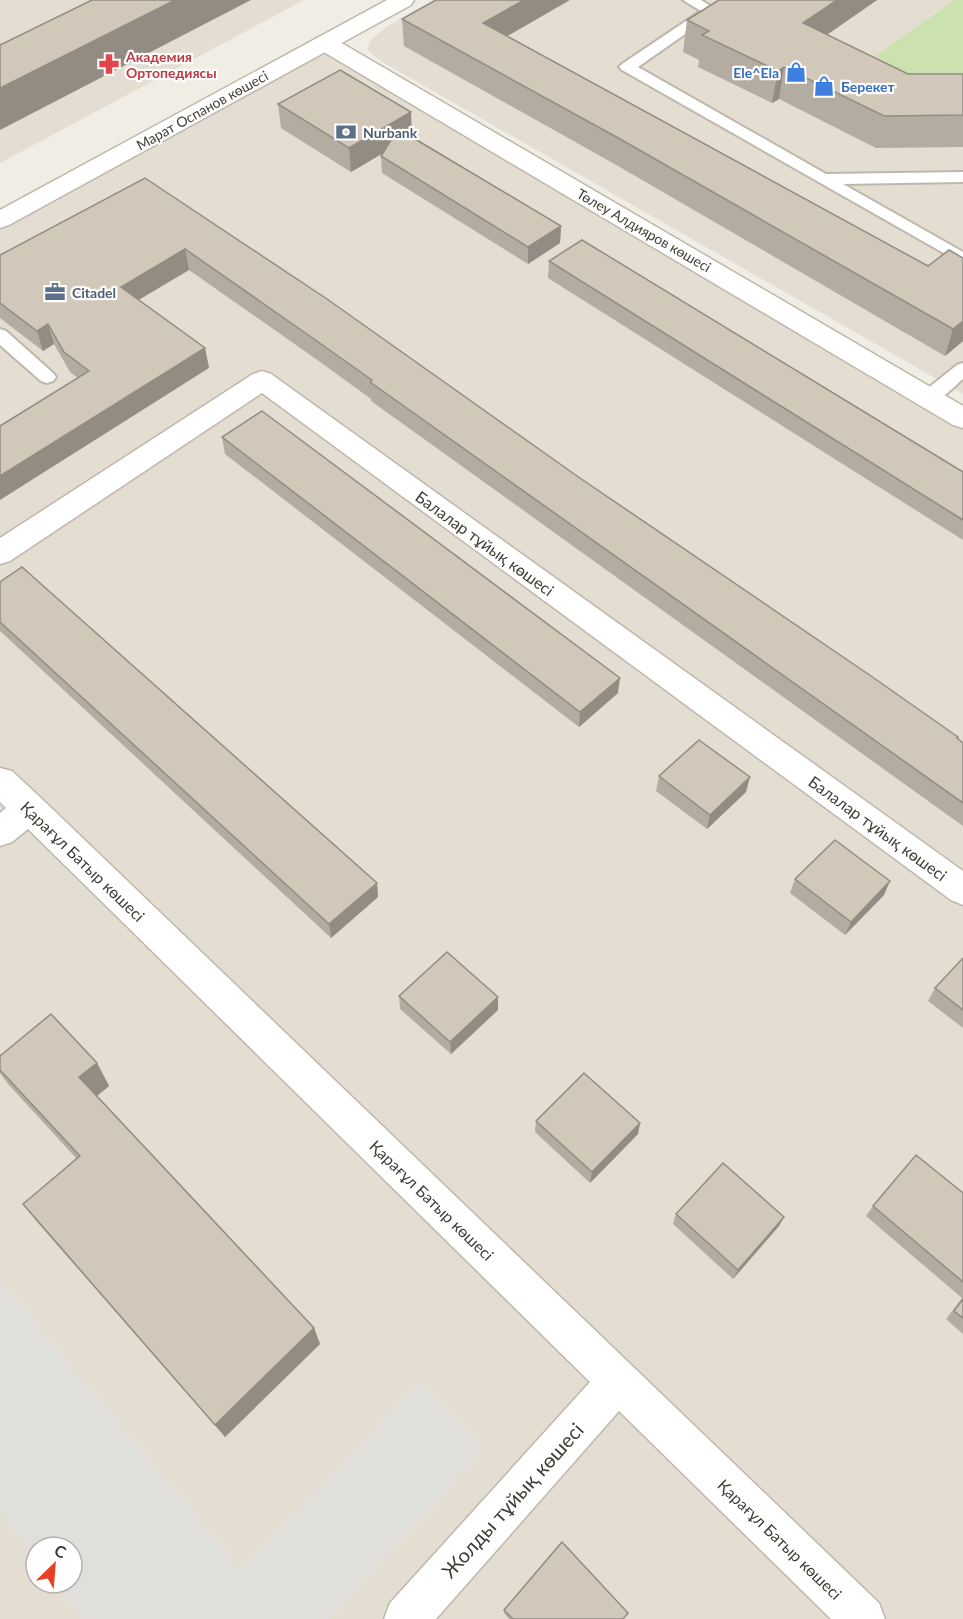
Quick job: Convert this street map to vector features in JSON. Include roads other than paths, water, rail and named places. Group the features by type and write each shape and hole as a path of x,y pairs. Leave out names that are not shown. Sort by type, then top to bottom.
{"street":[{"name":"Марат Оспанов көшесі","path":"0,220 403,0"},
{"name":"Төлеу Алдияров көшесі","path":"325,42 963,418"},
{"name":"Балалар тұйық көшесі","path":"0,553 262,380 963,890"},
{"name":"Қарағұл Батыр көшесі","path":"0,781 863,1619"},
{"path":"0,832 30,809"},
{"name":"Жолды тұйық көшесі","path":"406,1619 618,1381"}],"lane":[{"path":"690,0 711,11 627,67 963,258"},
{"path":"823,179 963,177"},
{"path":"0,335 47,377"},
{"path":"929,398 963,369"}],"place":[{"name":"Академия Ортопедиясы","path":"109,64"},
{"name":"Ele^Ela","path":"796,72"},
{"name":"Берекет","path":"824,86"},
{"name":"Nurbank","path":"346,132"},
{"name":"Citadel","path":"55,292"}]}
